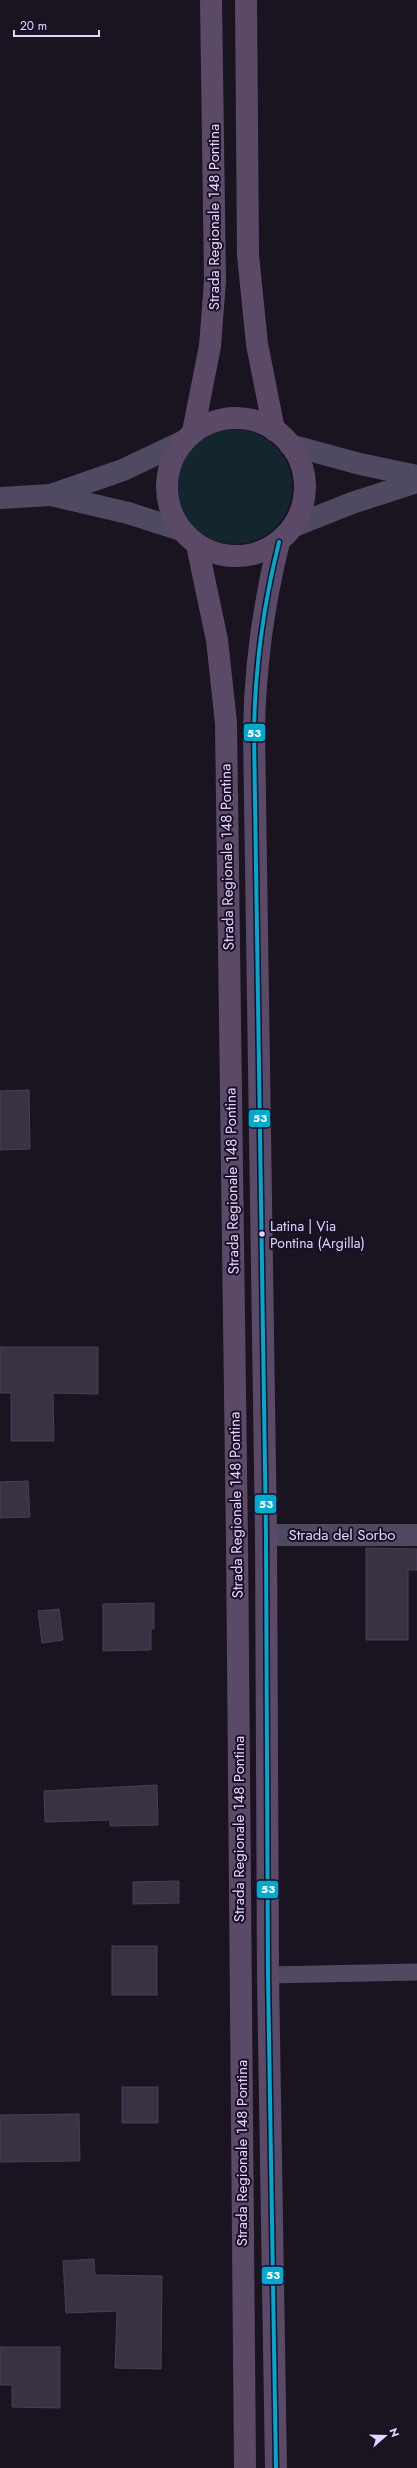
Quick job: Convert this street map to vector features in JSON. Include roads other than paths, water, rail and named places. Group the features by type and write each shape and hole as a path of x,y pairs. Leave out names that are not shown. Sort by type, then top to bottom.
{"main road":[{"name":"Strada Regionale 148 Pontina","path":"188,436 211,340 216,282 211,0"},
{"path":"246,0 248,255 256,337 274,430"},
{"name":"Strada Regionale 148 Pontina","path":"233,417 255,420 274,430 290,445 301,464 305,485 302,507 294,526 279,542 260,553 238,557 216,554 197,545 181,530 170,511 166,490 169,468 178,448 188,436 212,422 233,417"},
{"name":"Strada Regionale 148 Pontina","path":"276,2468 268,1975 266,1536 254,710 261,624 279,542"},
{"name":"Strada Regionale 148 Pontina","path":"197,545 217,640 226,723 237,1558 244,2468"}],"street":[{"path":"51,496 123,470 188,436"},
{"path":"290,445 360,464 417,476"},
{"path":"294,526 352,503 417,482"},
{"path":"0,498 51,496 128,513 181,530"},
{"name":"Strada del Sorbo","path":"266,1536 417,1535"}],"lane":[{"path":"268,1975 417,1972"}],"place":[{"name":"Latina | Via Pontina (Argilla)","path":"262,1234"}]}
